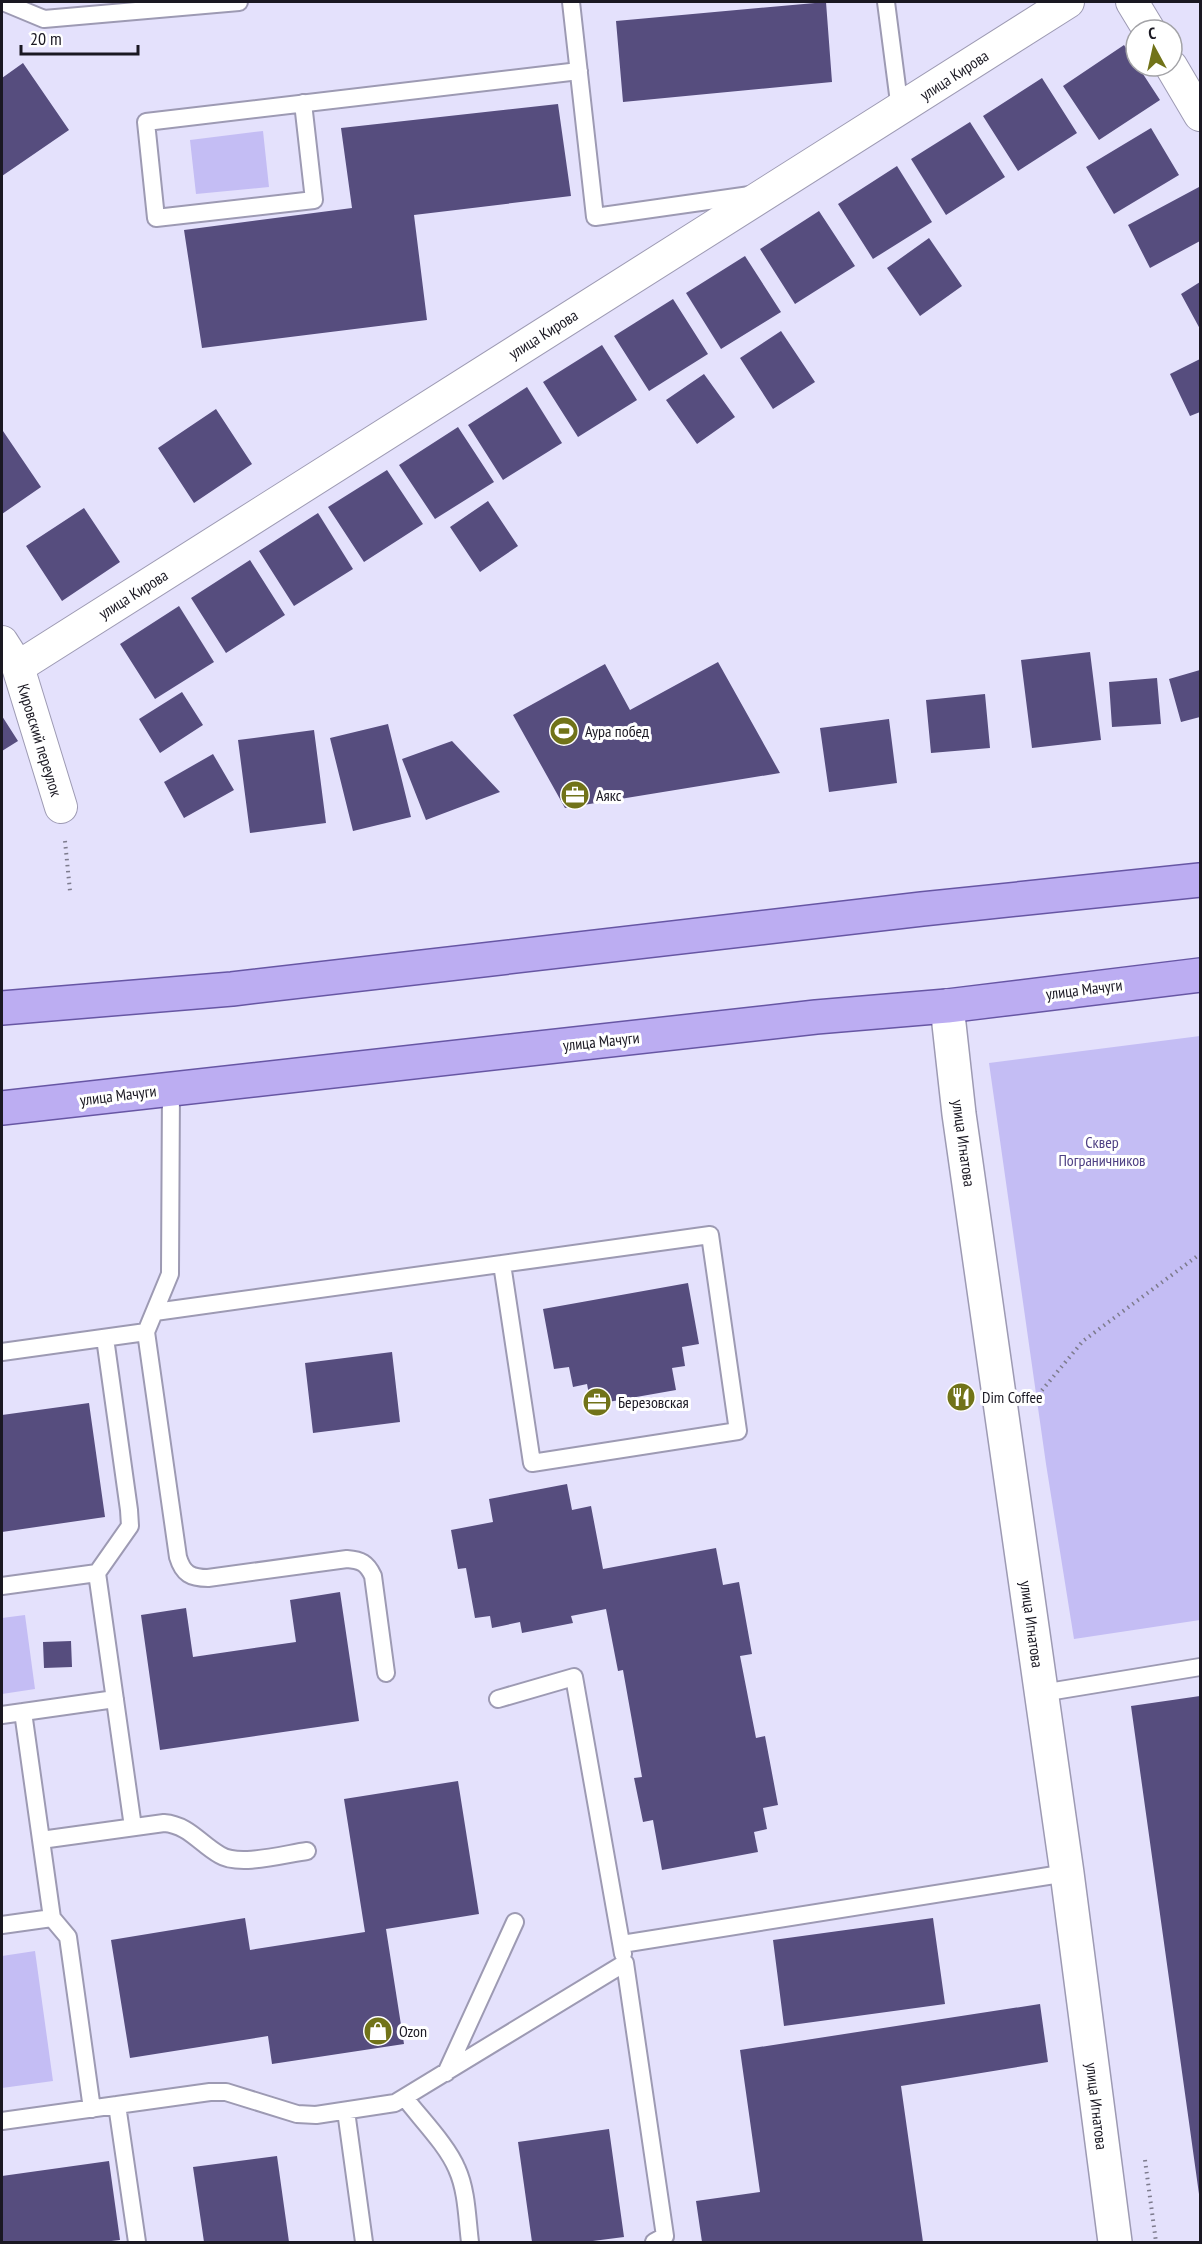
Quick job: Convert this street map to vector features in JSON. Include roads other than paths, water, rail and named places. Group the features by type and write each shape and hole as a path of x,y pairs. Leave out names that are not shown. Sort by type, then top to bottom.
{"main road":[{"path":"2,1008 232,989 910,910 1200,880"},
{"name":"улица Мачуги","path":"2,1108 816,1017 947,1006 1200,975"}],"street":[{"name":"улица Кирова","path":"10,654 769,192 1068,2"},
{"path":"1132,2 1142,18"},
{"path":"1178,78 1200,115"},
{"name":"Кировский переулок","path":"10,654 61,807"},
{"name":"улица Игнатова","path":"947,1006 959,1114 1067,1873 1115,2242"}],"lane":[{"path":"3,2 44,19 239,2"},
{"path":"571,2 595,218 769,192"},
{"path":"886,2 900,110"},
{"path":"303,103 314,200 156,218 146,122 303,103 579,70"},
{"path":"171,1088 170,1274 146,1332 178,1557 182,1569 193,1578 208,1578 347,1559 360,1560 369,1566 373,1576 386,1674"},
{"path":"154,1312 502,1264 710,1236 738,1431 532,1463 502,1264"},
{"path":"2,1352 146,1332"},
{"path":"105,1338 130,1526 97,1573 133,1827"},
{"path":"2,1586 97,1573"},
{"path":"1041,1692 1200,1667"},
{"path":"498,1699 574,1677 622,1944 665,2236 654,2242"},
{"path":"2,1715 115,1699"},
{"path":"23,1712 52,1918 68,1937 92,2109"},
{"path":"41,1840 164,1823 176,1824 220,1855 231,1860 307,1851"},
{"path":"622,1944 1067,1873"},
{"path":"2,1925 52,1918"},
{"path":"446,2073 514,1922"},
{"path":"2,2121 210,2092 226,2092 297,2114 316,2115 384,2106 405,2098 625,1964"},
{"path":"405,2098 450,2156 458,2170 470,2242"},
{"path":"117,2105 137,2242"},
{"path":"346,2111 364,2242"}],"place":[{"name":"Аура побед","path":"564,731"},
{"name":"Аякс","path":"575,795"},
{"name":"Dim Coffee","path":"961,1397"},
{"name":"Березовская","path":"597,1402"},
{"name":"Ozon","path":"378,2031"}],"park label":[{"name":"Сквер Пограничников","path":"1102,1151"}]}
